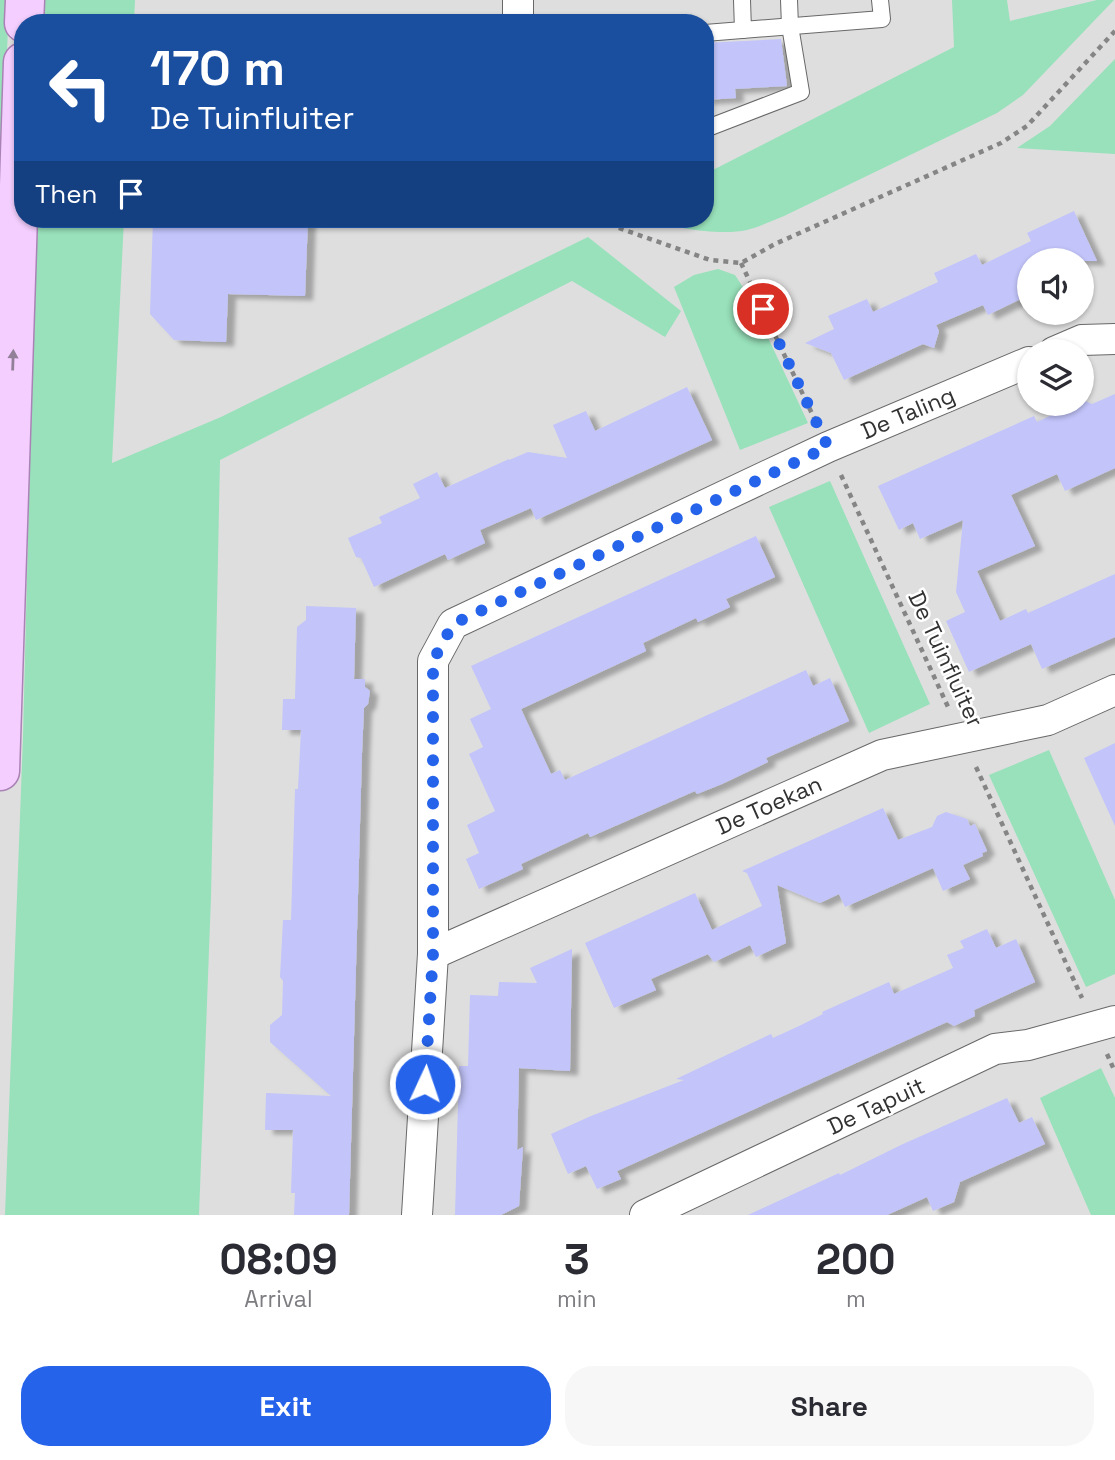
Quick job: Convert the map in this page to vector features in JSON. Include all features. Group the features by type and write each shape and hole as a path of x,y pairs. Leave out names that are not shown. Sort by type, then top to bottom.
{"main road":[{"path":"0,771 18,228"}],"street":[{"path":"1094,340 1115,339"},
{"name":"De Taling","path":"417,1215 433,954 433,661 453,624 828,447 1017,367"},
{"name":"De Toekan","path":"433,954 882,755 1048,720 1115,690"},
{"name":"De Tapuit","path":"645,1215 995,1049 1028,1045 1105,1024"}],"lane":[{"path":"742,0 743,30"},
{"path":"714,126 801,92 790,26 789,0"},
{"path":"714,32 882,19 880,0"}],"path":[{"path":"619,228 710,260 741,263 775,244 1001,143 1027,126 1115,31"},
{"name":"De Tuinfluiter","path":"741,263 962,737 1105,1024 1115,1072"}],"green space":[{"path":"0,0 9,0 0,239"},
{"path":"42,0 135,0 134,14 42,14"},
{"path":"952,0 1007,0 1010,21 1097,0 1114,0 1023,95 997,113 761,226 736,232 683,228 714,228 714,169 954,47"},
{"path":"1115,59 1115,154 1017,148 1050,126"},
{"path":"36,228 124,228 112,463 221,417 588,237 681,311 665,337 572,281 220,460 211,897 199,1215 5,1215 23,737"},
{"path":"718,269 735,275 748,295 808,423 740,450 674,287 694,275"},
{"path":"830,481 930,704 869,733 769,507"},
{"path":"1049,750 1115,900 1115,974 1086,987 989,775"},
{"path":"1101,1068 1115,1098 1115,1215 1091,1215 1040,1098"}],"building":[{"path":"781,39 787,86 735,89 736,98 714,99 714,43"},
{"path":"1074,211 1091,248 1017,248 1017,301 988,315 983,305 936,325 939,331 934,348 923,344 844,380 831,353 805,343 834,329 828,316 867,299 873,312 938,282 934,273 976,254 982,265 1031,241 1027,233"},
{"path":"153,228 308,228 305,296 228,294 226,342 174,340 150,314"},
{"path":"687,387 712,440 536,520 531,508 480,530 485,543 448,560 445,554 374,587 361,558 356,557 348,538 382,523 379,517 420,498 413,484 437,472 445,488 528,452 567,458 553,425 586,411 595,431"},
{"path":"1115,394 1115,468 1065,491 1057,474 1011,495 1035,546 977,571 1000,621 1026,609 1028,613 1115,574 1115,637 1042,669 1031,644 969,672 946,621 965,612 956,592 963,520 920,539 913,523 899,530 878,486 1034,416 1037,422 1050,416 1094,416 1094,403"},
{"path":"756,536 775,577 726,599 730,607 698,622 696,618 643,643 646,651 521,709 551,774 560,770 565,780 806,670 813,686 830,678 849,721 766,758 768,762 722,784 697,794 695,791 590,837 588,833 521,864 523,869 479,889 466,859 479,853 467,825 495,811 469,754 483,747 470,719 491,709 471,666"},
{"path":"306,606 356,608 354,679 365,679 365,687 370,691 368,704 364,708 362,753 349,1215 294,1215 295,1193 291,1193 293,1130 265,1130 266,1093 331,1096 270,1042 270,1025 282,1015 283,981 280,977 283,920 291,920 295,789 298,789 301,730 282,730 283,699 295,699 297,627 306,620"},
{"path":"1115,743 1115,826 1084,758"},
{"path":"883,808 898,840 932,827 937,816 946,812 967,819 970,826 975,824 987,851 982,853 983,856 963,865 970,879 943,891 933,868 845,907 839,894 820,903 777,885 786,943 756,957 750,945 714,962 708,954 651,979 656,990 614,1008 585,943 695,893 712,930 762,906 747,873 742,871"},
{"path":"987,929 996,948 1016,939 1035,982 974,1010 975,1016 954,1026 947,1022 617,1171 621,1179 597,1189 586,1166 568,1174 551,1134 684,1080 676,1079 771,1034 773,1038 823,1014 822,1012 889,982 894,994 953,968 947,955 964,948 960,941"},
{"path":"572,949 570,1071 519,1068 517,1150 523,1147 519,1206 501,1215 455,1215 459,1066 468,1066 470,995 498,996 499,982 537,983 530,968"},
{"path":"1007,1098 1019,1123 1032,1117 1045,1144 960,1182 954,1202 933,1211 927,1197 887,1215 748,1215 839,1173 840,1175"}],"route":[{"path":"425,1084 433,954 433,661 453,624 828,447 763,309"}]}
